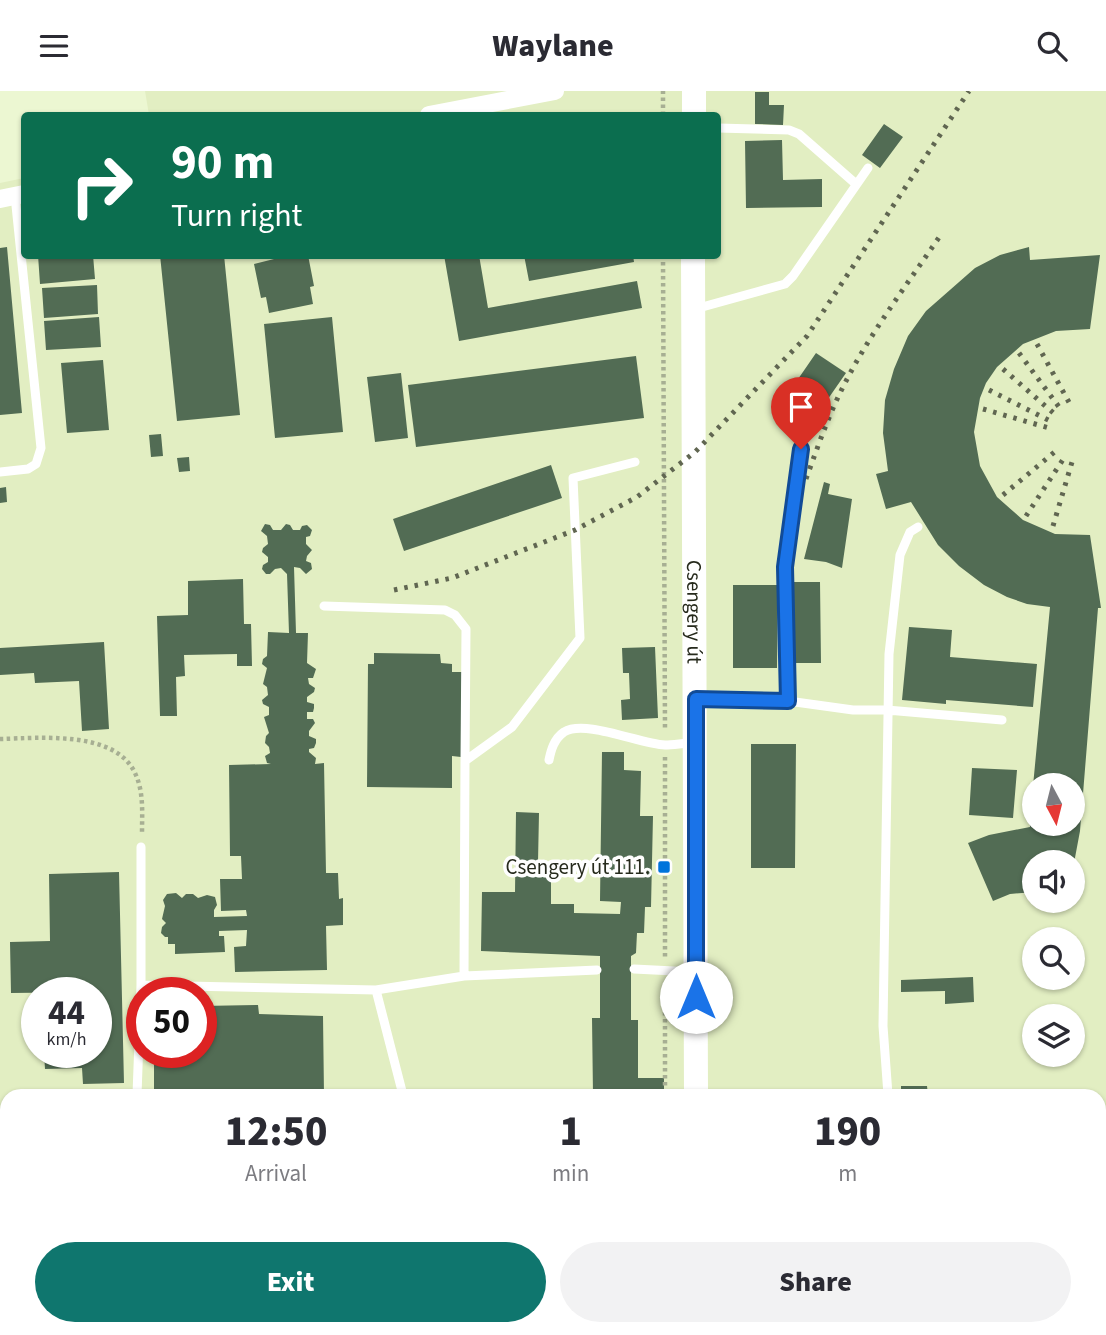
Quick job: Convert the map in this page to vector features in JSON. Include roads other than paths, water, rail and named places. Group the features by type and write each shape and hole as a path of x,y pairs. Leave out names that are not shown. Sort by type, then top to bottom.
{"main road":[{"path":"694,91 694,112"},
{"name":"Csengery út","path":"693,259 696,1089"}],"street":[{"path":"445,112 555,91"}],"lane":[{"path":"721,128 789,130 799,134 856,184"},
{"path":"693,310 785,284 868,168"},
{"path":"0,472 28,469 36,464 41,448 13,196"},
{"path":"788,701 785,567 804,424"},
{"path":"465,761 512,727 580,638 573,478 635,462"},
{"path":"888,1089 883,1026 887,710 893,608 900,555 910,532 918,527"},
{"path":"324,605 445,610 462,622 466,629 464,976"},
{"path":"696,699 788,701 853,710 887,710 1002,720"},
{"path":"549,760 552,746 559,737 566,731 580,728 665,745 694,743"},
{"path":"141,848 141,977"},
{"path":"217,987 376,990 464,976 597,969"},
{"path":"634,969 696,972"},
{"path":"376,990 401,1089"},
{"path":"137,1089 138,1068"}],"railway":[{"path":"394,590 452,578 575,530 637,497 695,452 807,336 969,91"},
{"path":"806,479 834,406 856,363 942,233"},
{"path":"1037,344 1071,406"},
{"path":"1019,353 1062,411"},
{"path":"1003,369 1058,417"},
{"path":"989,390 1054,423"},
{"path":"983,409 1049,428"},
{"path":"1003,495 1057,450"},
{"path":"1026,516 1064,458"},
{"path":"1053,526 1072,462"}],"place":[{"name":"Csengery út 111.","path":"664,867"}]}
